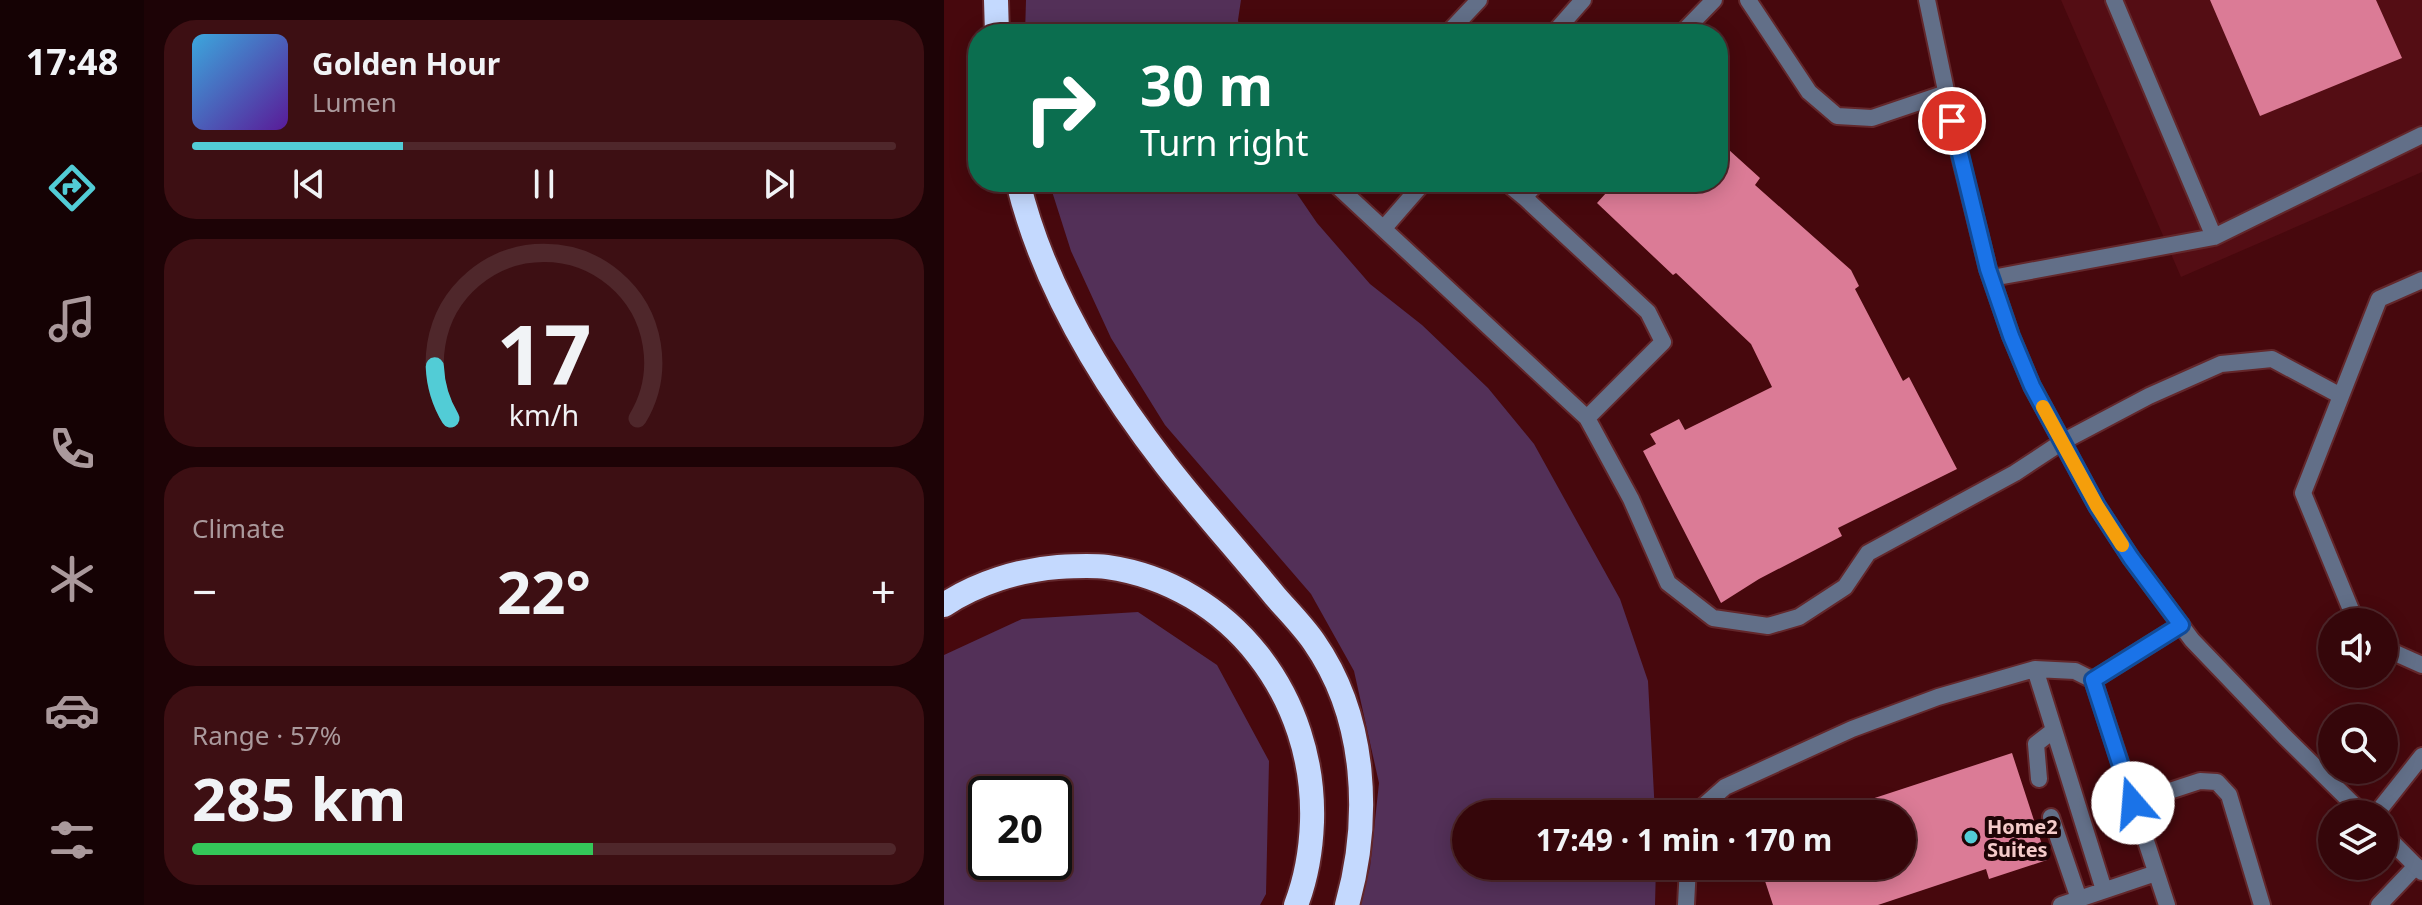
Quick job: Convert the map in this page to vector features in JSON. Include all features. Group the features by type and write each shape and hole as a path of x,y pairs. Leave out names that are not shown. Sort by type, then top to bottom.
{"highway":[{"path":"996,0 997,24"},
{"path":"1020,192 1027,220 1056,290 1116,397 1166,466 1314,642 1334,677 1347,712 1362,782 1361,828 1347,905"},
{"path":"944,605 1002,577 1041,568 1089,566 1152,577 1183,591 1218,614 1257,652 1272,672 1293,711 1306,752 1313,794 1311,844 1296,905"}],"street":[{"path":"1456,24 1479,0"},
{"path":"1562,24 1583,0"},
{"path":"1691,24 1714,0"},
{"path":"1748,0 1809,92 1837,116 1872,118 1946,93"},
{"path":"1927,0 1958,148 1992,278 2032,386 2097,506 2192,640 2349,800"},
{"path":"2114,0 2214,237"},
{"path":"1992,278 2214,237 2422,135"},
{"path":"1344,192 1587,418 1631,499 1668,583 1713,618 1768,626 1799,617 1845,587 1868,553 2015,473 2062,442 2149,396 2221,364 2272,359 2341,396"},
{"path":"1384,228 1415,192"},
{"path":"1518,192 1648,312 1663,342 1587,418"},
{"path":"1524,197 1529,192"},
{"path":"2350,608 2303,493 2379,299 2422,280"},
{"path":"2093,680 2181,625"},
{"path":"2398,654 2422,665"},
{"path":"2035,669 2104,890"},
{"path":"1710,800 1725,787 1852,729 1938,697 2035,669 2075,671 2093,680 2167,905"},
{"path":"2039,779 2036,744 2054,730"},
{"path":"2387,800 2422,756"},
{"path":"2133,803 2200,781 2217,782 2229,795 2262,905"},
{"path":"2051,817 2079,899"},
{"path":"2379,905 2419,869 2398,848"},
{"path":"2061,905 2156,873"},
{"path":"1686,905 1687,880"}],"shaded area":[{"path":"1026,0 1241,0 1239,24 1025,24"},
{"path":"2061,0 2422,0 2422,172 2181,277"},
{"path":"1052,192 1296,192 1317,223 1370,284 1422,325 1488,388 1534,444 1620,599 1648,681 1654,800 1452,800 1452,880 1656,880 1655,905 1359,905 1370,867 1379,783 1354,671 1311,594 1165,425 1111,338 1071,251"},
{"path":"1138,612 1217,665 1269,761 1266,894 1260,905 944,905 944,655 1022,619"}],"building":[{"path":"2210,0 2376,0 2402,58 2260,116"},
{"path":"1728,149 1760,178 1755,185 1851,270 1859,286 1855,289 1903,381 1909,377 1957,469 1838,528 1842,536 1759,579 1721,603 1643,451 1656,444 1650,434 1679,419 1685,430 1772,387 1751,344 1597,203 1607,192 1728,192"},
{"name":"Home2 Suites","path":"2012,753 2047,860 1989,879 1986,869 1878,905 1773,905 1765,880 1916,880 1916,800 1868,800"}],"slow traffic":[{"path":"2043,407 2122,545"}],"place":[{"name":"Home2 Suites","path":"1971,837"}],"route":[{"path":"1952,121 1988,269 2032,386 2097,506 2181,625 2093,680 2133,803"}]}
